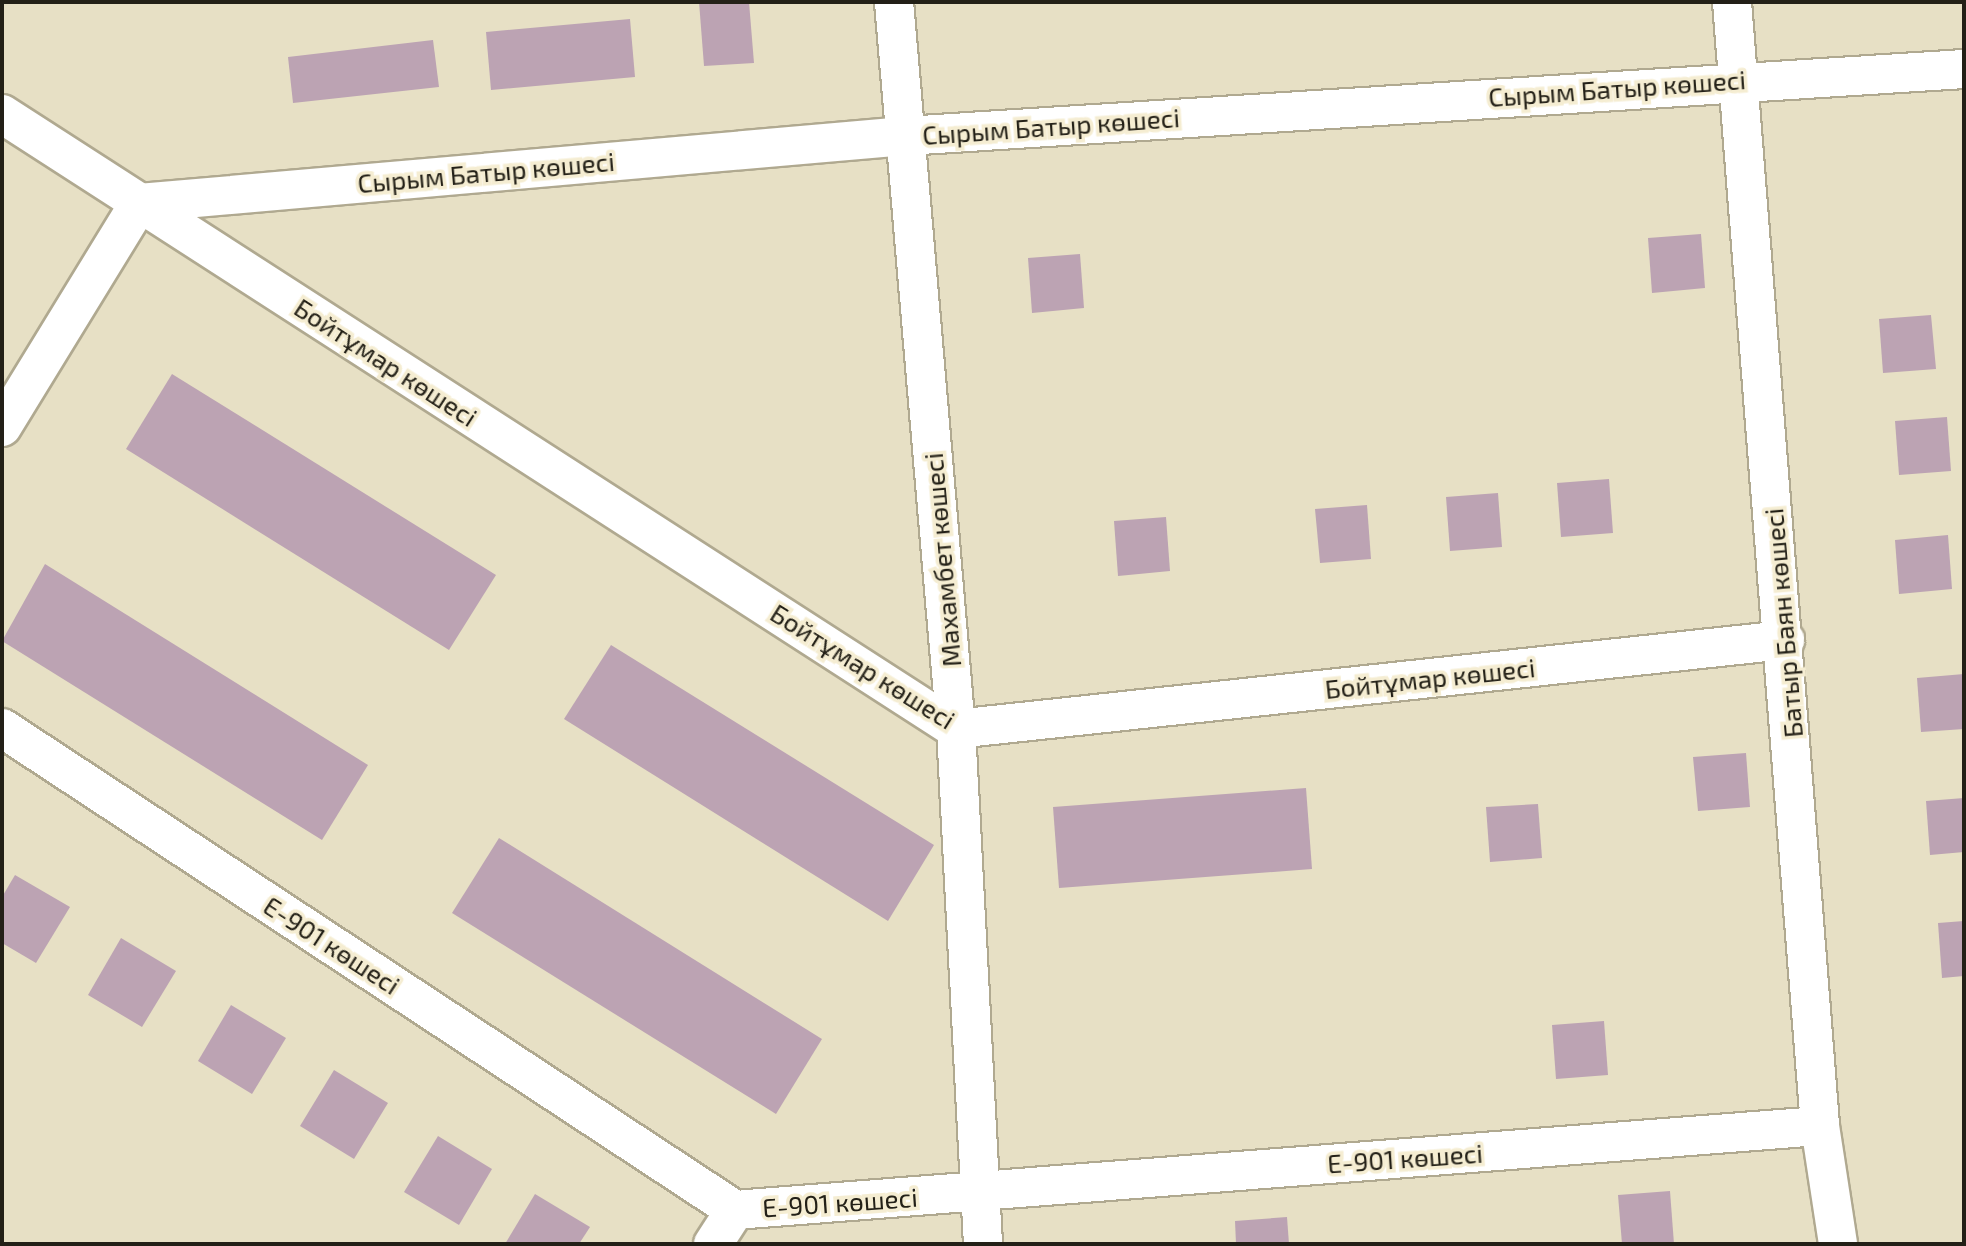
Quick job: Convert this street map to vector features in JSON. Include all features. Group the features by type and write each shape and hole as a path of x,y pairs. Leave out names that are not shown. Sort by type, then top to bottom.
{"street":[{"name":"Махамбет көшесі","path":"894,2 956,729 977,1192 983,1244"},
{"name":"Батыр Баян көшесі","path":"1731,2 1785,640 1820,1126 1838,1244"},
{"name":"Сырым Батыр көшесі","path":"139,203 905,136 1737,80 1964,69"},
{"name":"Бойтұмар көшесі","path":"2,114 956,729 1785,640"},
{"path":"2,427 139,203"},
{"name":"Е-901 көшесі","path":"2,728 735,1210 1820,1126"},
{"path":"713,1244 735,1210"}],"building":[{"path":"699,2 749,2 754,63 704,66"},
{"path":"630,19 635,77 491,90 486,32"},
{"path":"433,40 439,87 293,103 288,57"},
{"path":"1701,234 1705,288 1652,293 1648,238"},
{"path":"1080,254 1084,308 1032,313 1028,258"},
{"path":"1931,315 1936,369 1883,373 1879,319"},
{"path":"172,374 496,575 449,650 126,449"},
{"path":"1947,417 1951,471 1899,475 1895,421"},
{"path":"1609,479 1613,533 1561,537 1557,483"},
{"path":"1498,493 1502,547 1450,551 1446,497"},
{"path":"1367,505 1371,559 1320,563 1315,509"},
{"path":"1166,517 1170,571 1118,576 1114,521"},
{"path":"1948,535 1952,589 1899,594 1895,540"},
{"path":"45,564 368,765 322,840 2,641"},
{"path":"611,645 934,845 888,921 564,719"},
{"path":"1964,674 1964,729 1921,732 1917,678"},
{"path":"1746,753 1750,807 1698,811 1693,757"},
{"path":"1306,788 1312,869 1059,888 1053,807"},
{"path":"1964,798 1964,852 1930,855 1926,801"},
{"path":"1538,804 1542,858 1490,862 1486,807"},
{"path":"499,838 822,1039 776,1114 452,913"},
{"path":"15,875 70,907 36,963 2,943 2,897"},
{"path":"1964,921 1964,976 1942,978 1938,923"},
{"path":"121,938 176,971 142,1027 88,995"},
{"path":"231,1005 286,1038 252,1094 198,1061"},
{"path":"1604,1021 1608,1075 1556,1079 1552,1025"},
{"path":"334,1070 388,1103 354,1159 300,1126"},
{"path":"438,1136 492,1169 459,1225 404,1192"},
{"path":"1670,1191 1674,1244 1622,1244 1618,1195"},
{"path":"535,1194 590,1227 579,1244 505,1244"},
{"path":"1287,1217 1289,1244 1236,1244 1235,1221"}]}
